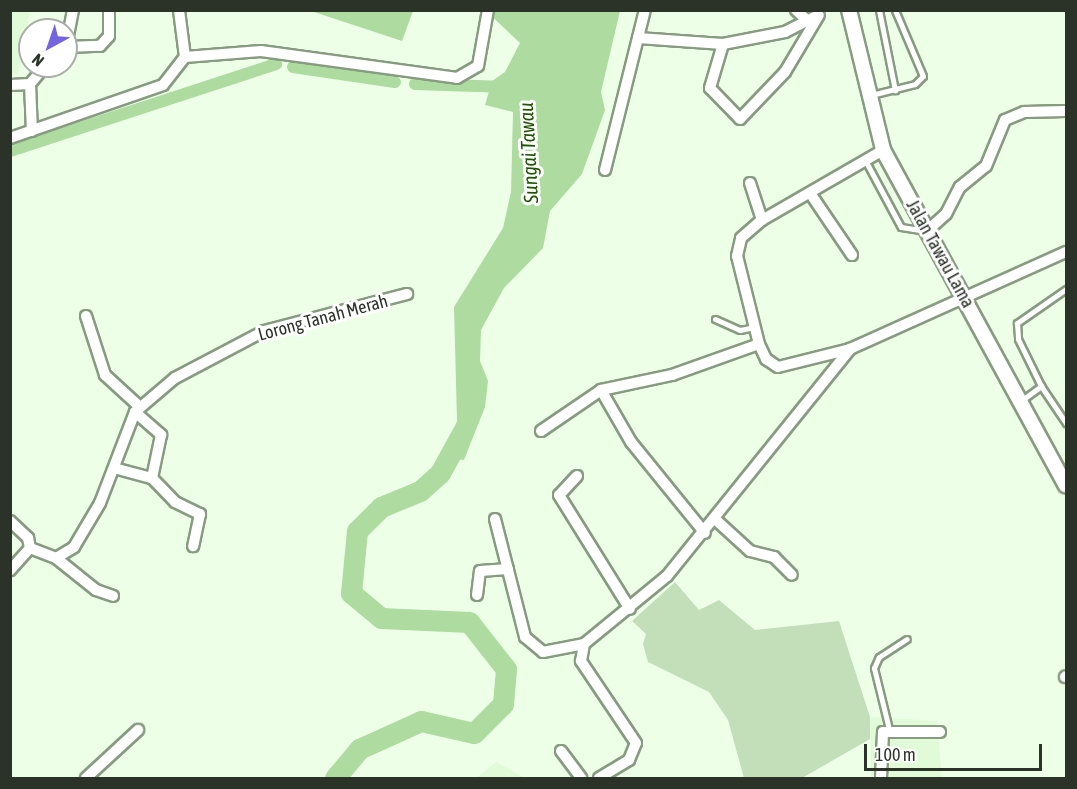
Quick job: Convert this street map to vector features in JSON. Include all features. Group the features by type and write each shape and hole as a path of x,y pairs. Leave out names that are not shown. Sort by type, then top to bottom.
{"street":[{"path":"78,46 100,46 109,36 109,10"},
{"path":"10,138 163,85 185,57 179,10"},
{"path":"185,57 261,51 457,78 478,66 488,10"},
{"path":"605,170 645,10"},
{"path":"796,10 808,21"},
{"name":"Jalan Tawau Lama","path":"849,10 866,97 883,150 1066,485"},
{"path":"638,38 723,44 808,21 822,13"},
{"path":"723,44 710,88 740,119 785,72 822,13"},
{"path":"32,131 30,84 35,78"},
{"path":"10,85 30,84"},
{"path":"927,231 946,214 960,187 986,166 1005,120 1024,112 1066,111"},
{"path":"883,150 762,220 736,250 759,344 766,359 778,367 850,349 1066,252"},
{"path":"750,183 762,220"},
{"path":"810,193 852,255"},
{"name":"Lorong Tanah Merah","path":"56,558 82,536 138,410 175,378 264,331 407,294"},
{"path":"86,316 105,375 161,435 152,477"},
{"path":"541,431 601,390 672,375 759,344"},
{"path":"495,519 508,569 518,624 534,649 584,644 630,609 705,533 764,450 850,349"},
{"path":"601,390 631,442 705,533"},
{"path":"114,468 152,477 175,502 200,514 193,546"},
{"path":"577,476 560,495 630,609"},
{"path":"716,520 750,551 774,557 792,575"},
{"path":"10,521 28,538 30,548"},
{"path":"30,548 56,558 96,590 113,596"},
{"path":"10,570 30,548"},
{"path":"477,595 480,571 508,569"},
{"path":"584,644 581,661 636,743 629,760 599,778"},
{"path":"881,778 880,737 889,729 940,732"},
{"path":"86,778 138,730"},
{"path":"561,751 581,778"}],"lane":[{"path":"879,10 895,90"},
{"path":"866,97 895,90 923,76 895,10"},
{"path":"865,159 901,227 927,231"},
{"path":"1066,288 1017,323 1018,339 1041,386 1066,423"},
{"path":"716,319 740,330 754,327"},
{"path":"1020,401 1041,386"},
{"path":"889,729 874,668 879,657 907,639"}],"shaded area":[{"path":"11,10 30,11 29,18 18,18 18,74 11,75"},
{"path":"675,582 699,610 719,600 755,630 839,621 870,717 870,739 802,778 744,778 728,720 709,692 648,662 643,644 646,634 632,621"},
{"path":"870,717 937,721 942,778 871,778"},
{"path":"496,762 525,778 476,778"}],"water":[{"path":"311,11 413,11 402,41"},
{"path":"486,11 620,11 601,92 605,110 582,174 550,211 543,248 504,288 481,330 480,361 488,381 485,407 464,460 442,457 457,421 454,307 503,228 511,192 513,112 485,105 492,81 505,72 520,43"}],"waterway":[{"path":"10,151 276,64"},
{"path":"293,67 395,82"},
{"path":"415,84 506,87"},
{"name":"Sungai Tawau","path":"335,778 359,749 421,721 474,733 503,704 506,669 469,622 381,618 351,593 357,531 381,507 420,491 440,473 462,433"}]}
